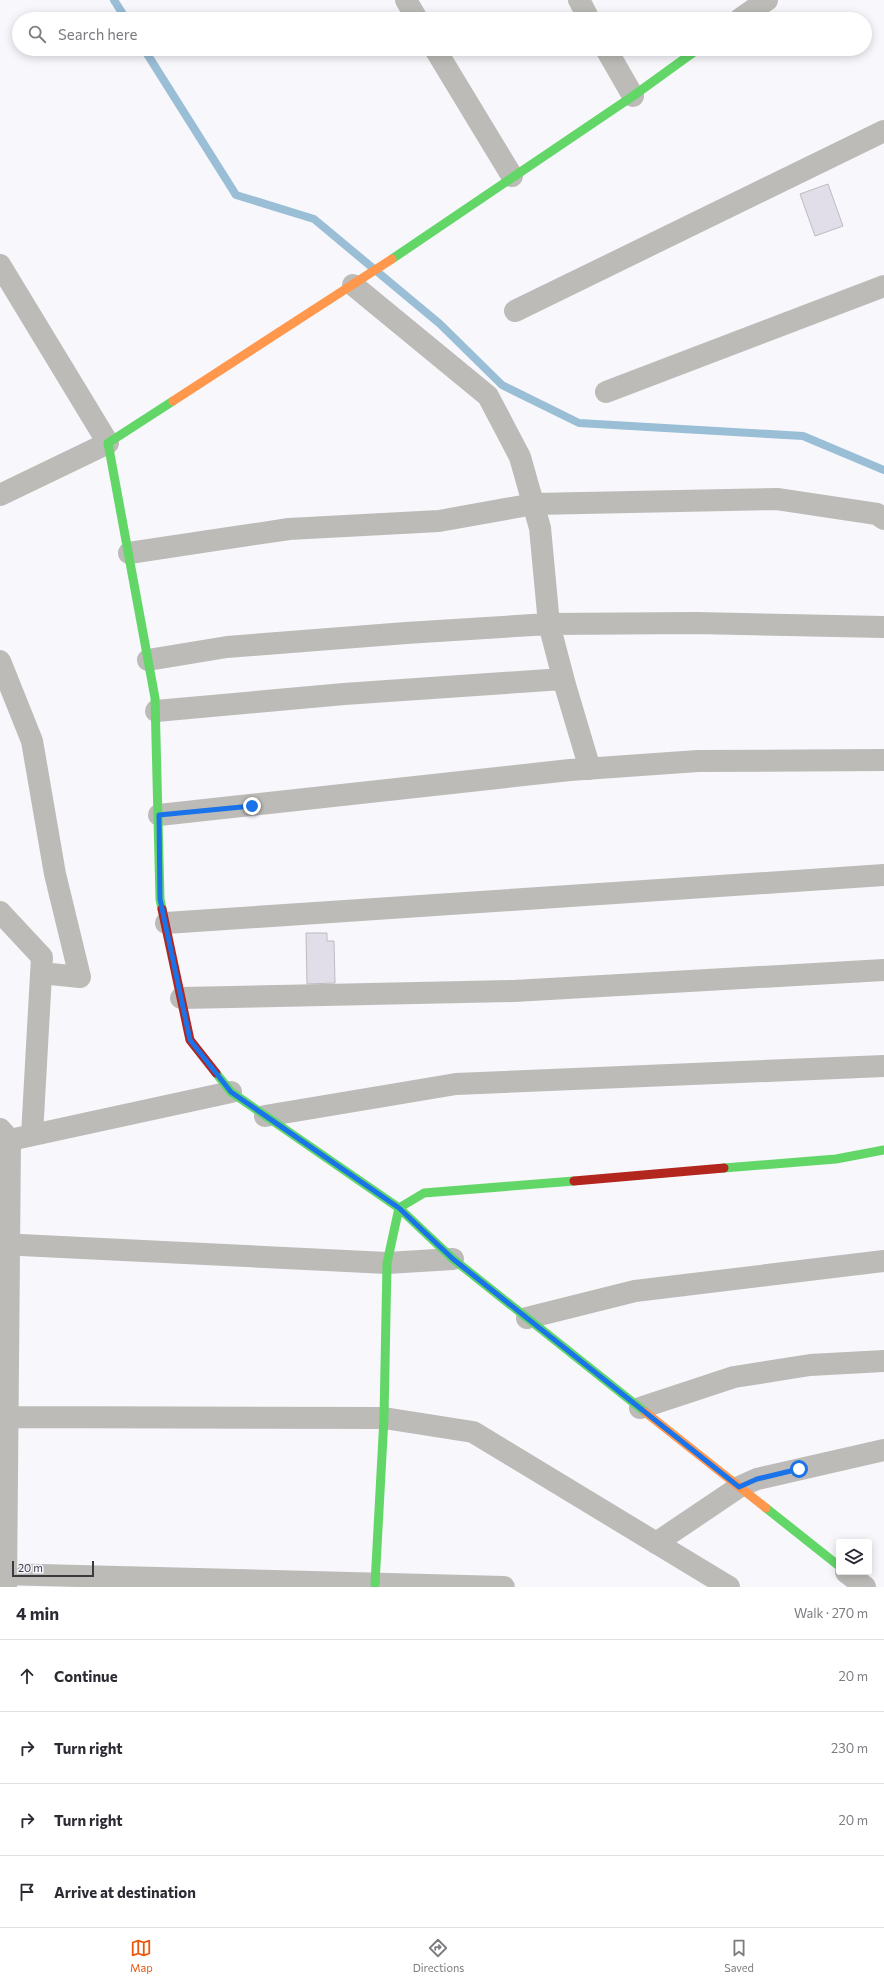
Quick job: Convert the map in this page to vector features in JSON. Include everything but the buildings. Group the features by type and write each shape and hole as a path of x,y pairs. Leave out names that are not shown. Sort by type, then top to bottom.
{"street":[{"path":"406,0 414,12"},
{"path":"579,0 585,12"},
{"path":"750,12 767,0"},
{"path":"440,56 512,176"},
{"path":"610,56 633,96"},
{"path":"0,494 108,443 388,261 512,176 633,96 688,56"},
{"path":"515,311 884,131"},
{"path":"3,276 108,443 155,698 160,899 190,1040 231,1092 399,1208 453,1259 836,1564"},
{"path":"358,281 488,396 520,457 540,528 549,624 563,679 590,769"},
{"path":"606,392 884,286"},
{"path":"129,553 289,529 439,521 534,504 777,499 876,514 884,519"},
{"path":"148,660 234,646 549,624 696,623 884,627"},
{"path":"0,661 32,741 56,874 80,977 41,974"},
{"path":"156,711 344,694 563,679"},
{"path":"159,815 590,769 698,761 884,760"},
{"path":"166,923 884,875"},
{"path":"0,912 42,957 32,1135"},
{"path":"181,998 514,991 884,970"},
{"path":"265,1116 456,1084 884,1066"},
{"path":"231,1092 32,1135 5,1134 4,1244 7,1417 4,1578 504,1587"},
{"path":"375,1584 384,1418 387,1263 399,1208 424,1193 836,1159 884,1150"},
{"path":"4,1244 387,1263 453,1259"},
{"path":"527,1318 635,1290 884,1261"},
{"path":"640,1408 734,1378 810,1365 884,1360"},
{"path":"7,1417 384,1418 473,1432 729,1587"},
{"path":"656,1543 739,1487 757,1479 884,1450"},
{"path":"850,1575 865,1587"}],"waterway":[{"path":"114,0 122,12"},
{"path":"148,56 236,195 314,219 440,324 502,385 579,423 803,436 884,470"}],"traffic: fast":[{"path":"392,259 633,96 688,56"},
{"path":"162,909 160,899 155,698 108,443 173,401"},
{"path":"216,1073 231,1092 399,1208 453,1259 645,1412"},
{"path":"724,1168 836,1159 884,1150"},
{"path":"375,1584 384,1418 387,1263 399,1208 424,1193 574,1181"},
{"path":"766,1508 836,1564"}],"traffic: slow":[{"path":"173,401 392,259"},
{"path":"645,1412 766,1508"}],"traffic: jam":[{"path":"162,909 190,1040 216,1073"},
{"path":"574,1181 724,1168"}],"route":[{"path":"252,806 159,815 160,899 190,1040 231,1092 399,1208 453,1259 739,1487 757,1479 799,1469"}]}
